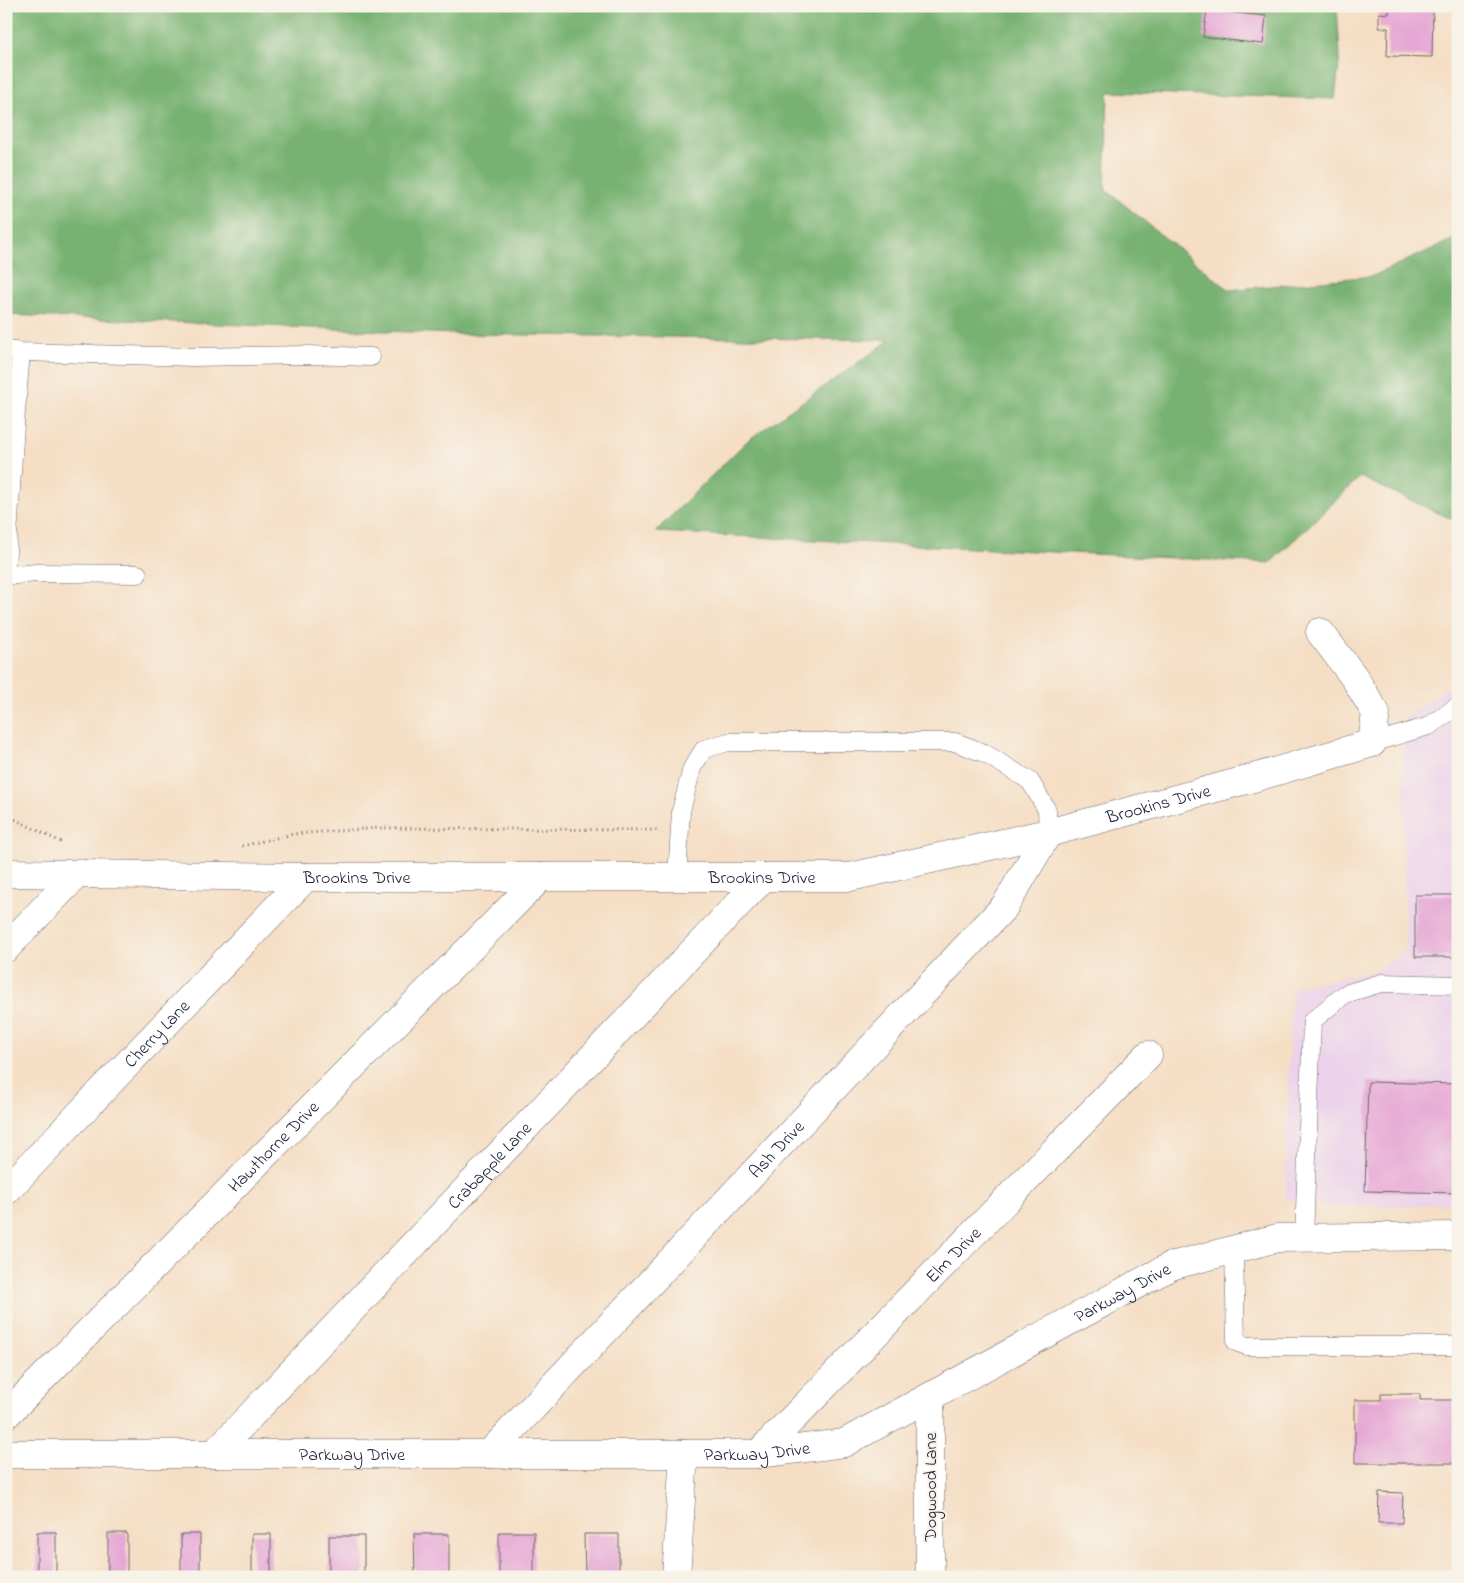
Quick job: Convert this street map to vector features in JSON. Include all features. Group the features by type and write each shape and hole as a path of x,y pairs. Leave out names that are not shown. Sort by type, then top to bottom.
{"street":[{"path":"1320,632 1354,678 1376,713 1372,743"},
{"name":"Brookins Drive","path":"6,873 306,877 850,877 1048,833 1250,779 1372,743"},
{"name":"Ash Drive","path":"489,1454 1005,906 1048,833"},
{"path":"6,948 78,873"},
{"name":"Cherry Lane","path":"6,1191 306,877"},
{"name":"Hawthorne Drive","path":"6,1415 541,877"},
{"name":"Crabapple Lane","path":"214,1454 764,877"},
{"name":"Elm Drive","path":"758,1454 1148,1055"},
{"name":"Parkway Drive","path":"6,1454 758,1454 844,1443 1171,1266 1277,1238 1458,1236"},
{"name":"Dogwood Lane","path":"930,1397 930,1577"},
{"path":"676,1577 684,1454"}],"lane":[{"path":"6,568 15,424 14,351 194,357 306,355 371,357"},
{"path":"6,576 36,573 138,574"},
{"path":"1372,743 1429,726 1458,706"},
{"path":"677,877 681,811 692,768 704,749 728,742 955,742 984,753 1030,781 1047,810 1048,833"},
{"path":"1304,1238 1312,1020 1345,994 1381,983 1458,985"},
{"path":"1234,1249 1236,1342 1246,1346 1458,1346"}],"path":[{"path":"6,815 64,843"},
{"path":"234,848 293,834 380,828 680,830"}],"shaded area":[{"path":"1458,681 1458,1204 1330,1207 1285,1198 1291,1000 1295,987 1380,970 1405,950 1403,718"}],"green space":[{"path":"6,6 1337,6 1340,55 1335,99 1108,92 1105,189 1229,290 1373,276 1458,237 1458,415 1452,414 1458,441 1458,522 1360,477 1270,563 655,532 747,441 890,340 454,334 6,315"}],"building":[{"path":"1389,6 1433,6 1432,57 1387,56 1388,28 1379,28 1379,13 1389,14"},
{"path":"1207,10 1266,16 1263,44 1203,37"},
{"path":"1415,895 1458,895 1458,957 1415,957"},
{"path":"1368,1082 1458,1084 1458,1193 1365,1191"},
{"path":"1381,1394 1420,1394 1420,1400 1458,1400 1458,1463 1355,1463 1355,1400 1381,1400"},
{"path":"1379,1492 1403,1493 1402,1523 1378,1523"},
{"path":"37,1532 56,1532 56,1577 37,1577"},
{"path":"499,1532 534,1532 534,1577 499,1577"},
{"path":"108,1533 127,1533 127,1577 108,1577"},
{"path":"181,1534 200,1534 200,1577 181,1577"},
{"path":"252,1534 271,1534 271,1577 252,1577"},
{"path":"414,1534 449,1534 449,1577 415,1577"},
{"path":"584,1534 619,1534 619,1577 585,1577"},
{"path":"329,1536 364,1536 364,1577 329,1577"}]}
